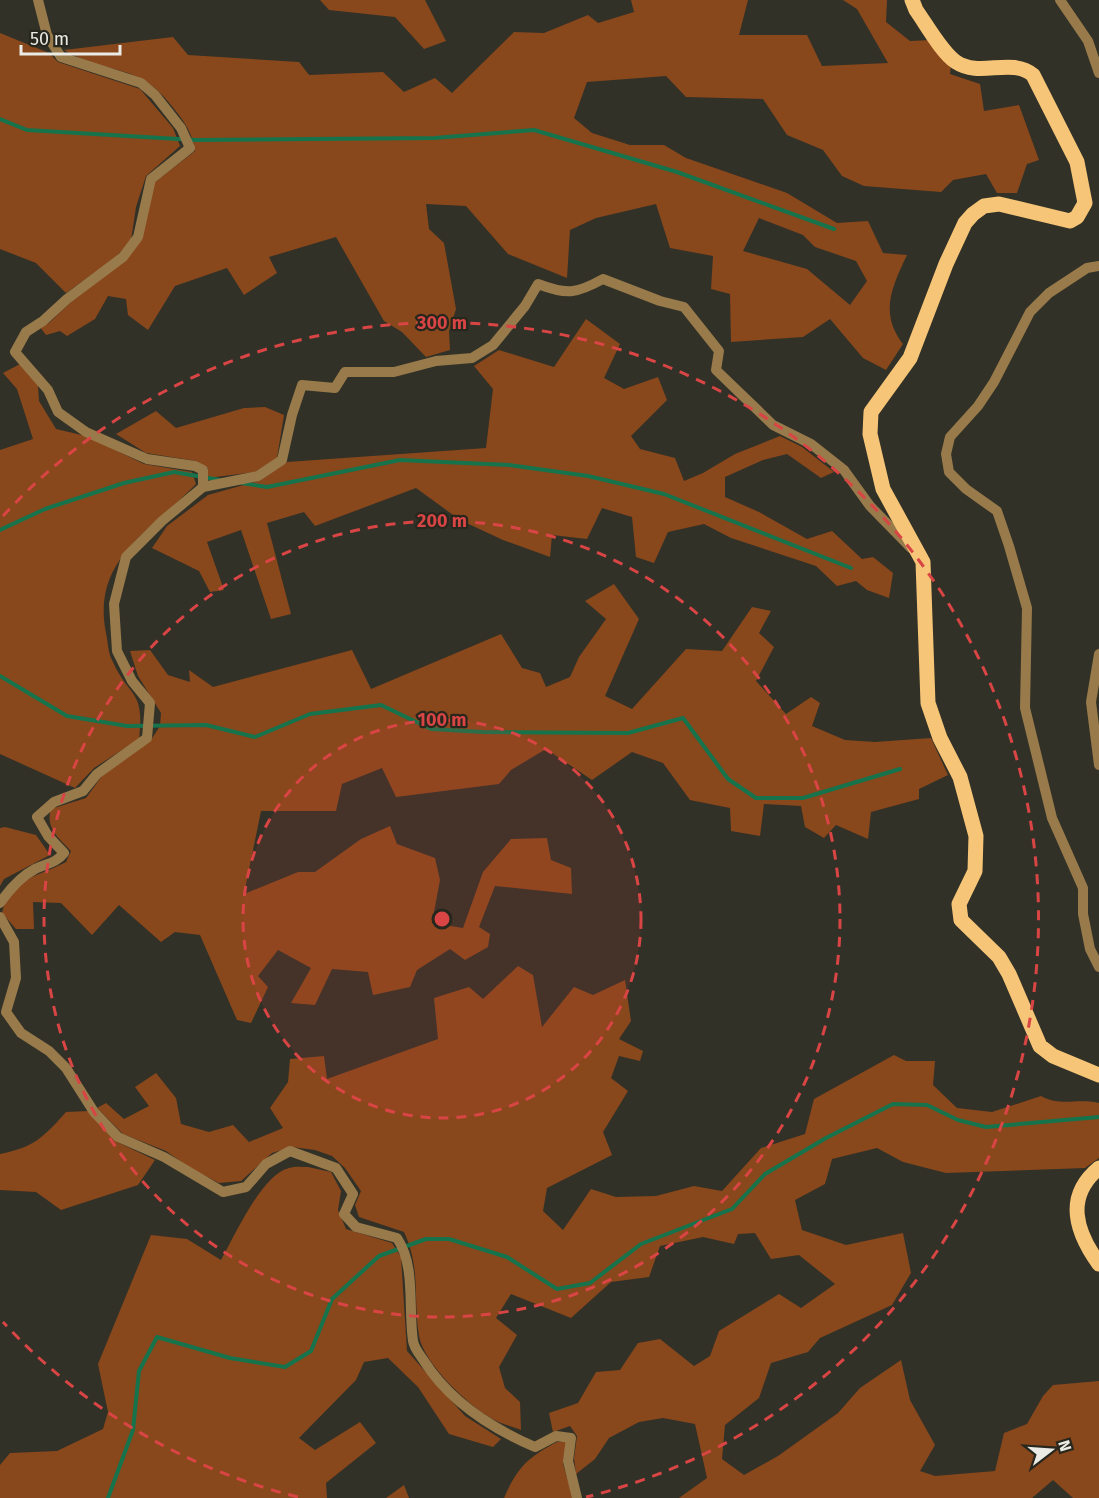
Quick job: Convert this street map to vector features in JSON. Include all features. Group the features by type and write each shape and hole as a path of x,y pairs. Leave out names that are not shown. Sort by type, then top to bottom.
{"main road":[{"path":"912,0 916,10 955,62 970,68 1025,68 1033,75 1077,162 1085,203 1077,217 1070,221 999,204 984,206 973,214 965,223 946,264 910,358 871,412 870,434 883,489 923,562 928,703 940,738 960,777 976,836 975,871 959,904 961,920 999,957 1009,974 1040,1046 1053,1056 1099,1074"},
{"path":"1099,1168 1087,1178 1078,1193 1077,1218 1088,1250 1099,1264"}],"street":[{"path":"38,0 47,35 61,57 141,83 155,95 181,128 190,148 151,179 138,237 123,257 67,299 44,321 26,332 15,352 48,390 58,412 86,432 147,459 195,466 203,470 202,487"},
{"path":"1060,0 1088,41 1099,73"},
{"path":"1099,266 1087,268 1049,293 1030,312 994,382 978,406 950,437 946,454 949,472 966,489 997,511 1012,556 1027,608 1025,708 1052,818 1083,888 1083,914 1090,949 1099,967"},
{"path":"0,903 12,887 35,869 57,862 64,853 48,836 37,817 54,802 83,792 97,774 147,738 150,704 132,681 117,651 114,604 126,557 162,520 202,487 258,476 282,459 292,415 302,385 335,388 345,372 394,372 436,361 472,358 493,345 525,306 538,284 560,293 582,291 603,279 660,301 684,307 719,351 716,370 773,425 811,444 844,470 870,506 923,562"},
{"path":"1099,654 1091,702 1099,765"},
{"path":"0,917 14,942 16,978 6,1012 21,1033 49,1051 66,1068 94,1112 118,1137 164,1157 223,1192 246,1187 266,1164 290,1151 336,1168 353,1194 344,1214 356,1227 398,1238 407,1252 413,1345 432,1373 467,1409 506,1435 535,1447 556,1436 571,1437 567,1461 577,1498"}],"shaded area":[{"path":"320,0 425,0 446,41 424,49 395,17 329,10"},
{"path":"631,0 748,0 739,35 807,35 822,66 888,63 857,9 843,0 887,0 886,22 910,41 931,40 951,65 950,74 980,84 984,111 1019,105 1039,160 1027,164 1017,193 997,193 986,174 953,180 941,192 864,186 842,176 823,150 787,135 763,99 686,97 666,76 587,82 574,118 592,133 630,145 664,145 686,158 787,193 837,223 868,221 883,253 907,255 890,300 891,322 903,344 886,370 863,358 830,319 803,337 731,342 730,294 711,289 713,256 670,248 656,204 596,218 570,230 567,278 508,254 466,206 426,204 429,229 444,243 456,309 449,331 450,350 426,357 402,332 384,321 336,237 269,257 277,273 244,295 227,268 175,286 148,330 128,315 126,299 108,296 95,319 67,336 60,331 46,335 40,327 49,323 71,302 127,259 155,182 195,151 190,134 182,120 149,83 136,76 96,64 64,50 173,37 188,55 299,62 309,75 383,72 404,92 435,78 452,93 514,32 544,33 588,15 598,23 634,12","holes":["759,218 803,235 815,247 856,261 867,281 850,305 807,269 743,251"]},
{"path":"0,33 49,53 58,62 140,89 173,128 180,146 146,176 136,207 131,240 116,257 66,293 36,263 0,249"},
{"path":"586,319 620,344 604,378 624,389 658,377 667,400 631,436 640,449 675,458 684,481 703,473 735,454 780,436 802,447 834,472 821,478 787,454 763,460 725,477 725,497 759,512 807,539 832,531 862,559 873,557 893,573 889,598 867,590 856,581 837,586 816,566 731,538 704,524 668,532 654,563 636,557 632,517 602,508 587,539 552,535 550,557 503,540 460,520 416,488 315,526 304,512 267,523 291,614 271,619 241,530 207,542 224,590 210,592 199,571 152,548 167,526 208,495 261,480 287,462 486,448 493,389 474,366 499,350 554,367"},
{"path":"20,364 38,385 39,401 56,429 86,436 144,464 192,472 196,484 129,548 116,565 108,585 104,607 109,650 118,672 138,702 139,739 94,768 75,788 0,754 0,450 33,439 17,389 3,373"},
{"path":"265,407 284,415 277,458 255,472 208,478 208,468 196,461 146,453 116,434 156,411 176,428 244,408"},
{"path":"614,584 639,619 605,696 632,709 686,649 722,651 752,607 771,611 759,633 774,647 756,681 786,714 811,697 820,703 812,726 845,740 875,742 931,738 948,775 919,789 919,799 871,812 868,839 836,825 824,838 805,827 801,806 764,804 760,836 731,831 730,808 690,800 663,763 632,752 592,780 546,749 511,770 499,784 396,797 382,768 342,784 336,811 261,811 244,894 298,872 315,872 361,839 390,826 397,844 435,858 440,880 432,923 463,928 483,872 511,839 547,838 551,860 571,868 572,894 495,886 479,927 490,934 488,947 465,960 450,949 417,970 410,987 373,995 368,972 332,969 315,1005 291,1003 311,968 278,950 258,976 268,987 251,1023 237,1020 200,935 175,932 161,942 119,905 92,935 61,903 33,902 34,929 16,929 2,913 6,901 19,885 66,862 71,851 52,827 51,809 86,798 102,776 151,740 160,726 161,713 138,676 130,651 150,650 168,675 190,682 189,670 213,687 352,650 371,689 501,634 522,668 540,673 546,687 570,677 579,657 606,619 585,601"},
{"path":"5,827 36,835 50,855 4,879 0,886 0,828"},
{"path":"518,966 533,975 542,1027 574,987 593,995 625,980 631,1021 619,1039 643,1051 640,1061 619,1056 611,1078 628,1091 603,1132 612,1155 547,1188 543,1211 563,1230 591,1189 616,1197 656,1196 694,1186 722,1191 761,1148 805,1134 814,1099 894,1055 906,1061 935,1061 933,1085 957,1108 992,1112 1041,1096 1062,1102 1099,1103 1099,1158 1085,1168 946,1173 903,1162 877,1148 832,1159 825,1184 795,1200 802,1230 846,1245 903,1233 911,1273 892,1305 820,1338 808,1352 771,1363 759,1398 725,1425 722,1459 744,1475 778,1456 838,1413 860,1388 901,1360 910,1400 935,1445 920,1471 935,1476 995,1471 1004,1433 1027,1424 1043,1396 1053,1385 1099,1381 1099,1498 1073,1498 1053,1480 1032,1498 679,1498 707,1478 695,1424 663,1418 639,1422 609,1438 595,1459 576,1474 574,1458 577,1436 570,1426 553,1432 549,1413 578,1403 596,1372 620,1370 638,1343 660,1339 694,1366 710,1356 719,1331 779,1294 801,1308 835,1284 799,1255 771,1259 755,1233 738,1234 734,1244 703,1237 660,1246 649,1277 611,1282 571,1318 511,1294 496,1318 517,1335 499,1367 505,1388 520,1402 521,1430 495,1420 471,1404 448,1383 429,1359 419,1336 415,1271 404,1232 359,1217 355,1205 361,1191 345,1168 332,1156 315,1150 292,1147 272,1153 241,1181 219,1183 190,1168 166,1151 123,1134 97,1108 106,1103 124,1119 149,1106 135,1087 156,1073 176,1098 181,1124 209,1132 233,1125 249,1142 283,1128 270,1108 288,1082 290,1059 324,1056 327,1079 438,1039 434,998 469,987 483,999"},
{"path":"89,1111 117,1142 155,1160 138,1185 61,1210 36,1192 0,1190 0,1154 21,1148 37,1140 51,1129 66,1112"},
{"path":"308,1167 331,1172 341,1191 338,1210 346,1229 392,1243 401,1257 407,1351 465,1416 501,1439 493,1447 449,1434 418,1387 388,1358 364,1362 356,1380 299,1438 315,1450 360,1422 376,1443 326,1483 327,1498 0,1498 0,1465 10,1453 57,1451 103,1429 108,1412 98,1364 151,1235 187,1239 221,1260 241,1222 269,1182 289,1168"},
{"path":"557,1442 567,1442 563,1464 573,1498 504,1498 524,1464"},
{"path":"404,1485 409,1498 386,1498"}],"waterway":[{"path":"0,119 27,130 195,140 434,138 534,130 677,172 834,229"},
{"path":"242,483 267,487 400,460 509,465 588,476 664,494 851,568"},
{"path":"0,530 45,509 124,483 174,472 220,480"},
{"path":"0,676 67,716 127,726 206,725 255,737 310,714 381,705 431,729 483,732 628,733 683,718 728,779 756,798 803,798 900,769"},
{"path":"108,1498 133,1430 139,1371 157,1337 230,1358 285,1367 311,1351 332,1299 379,1256 426,1239 449,1239 507,1257 557,1289 590,1283 641,1244 732,1209 765,1174 826,1138 893,1104 927,1105 958,1120 986,1127 1099,1117"}]}
